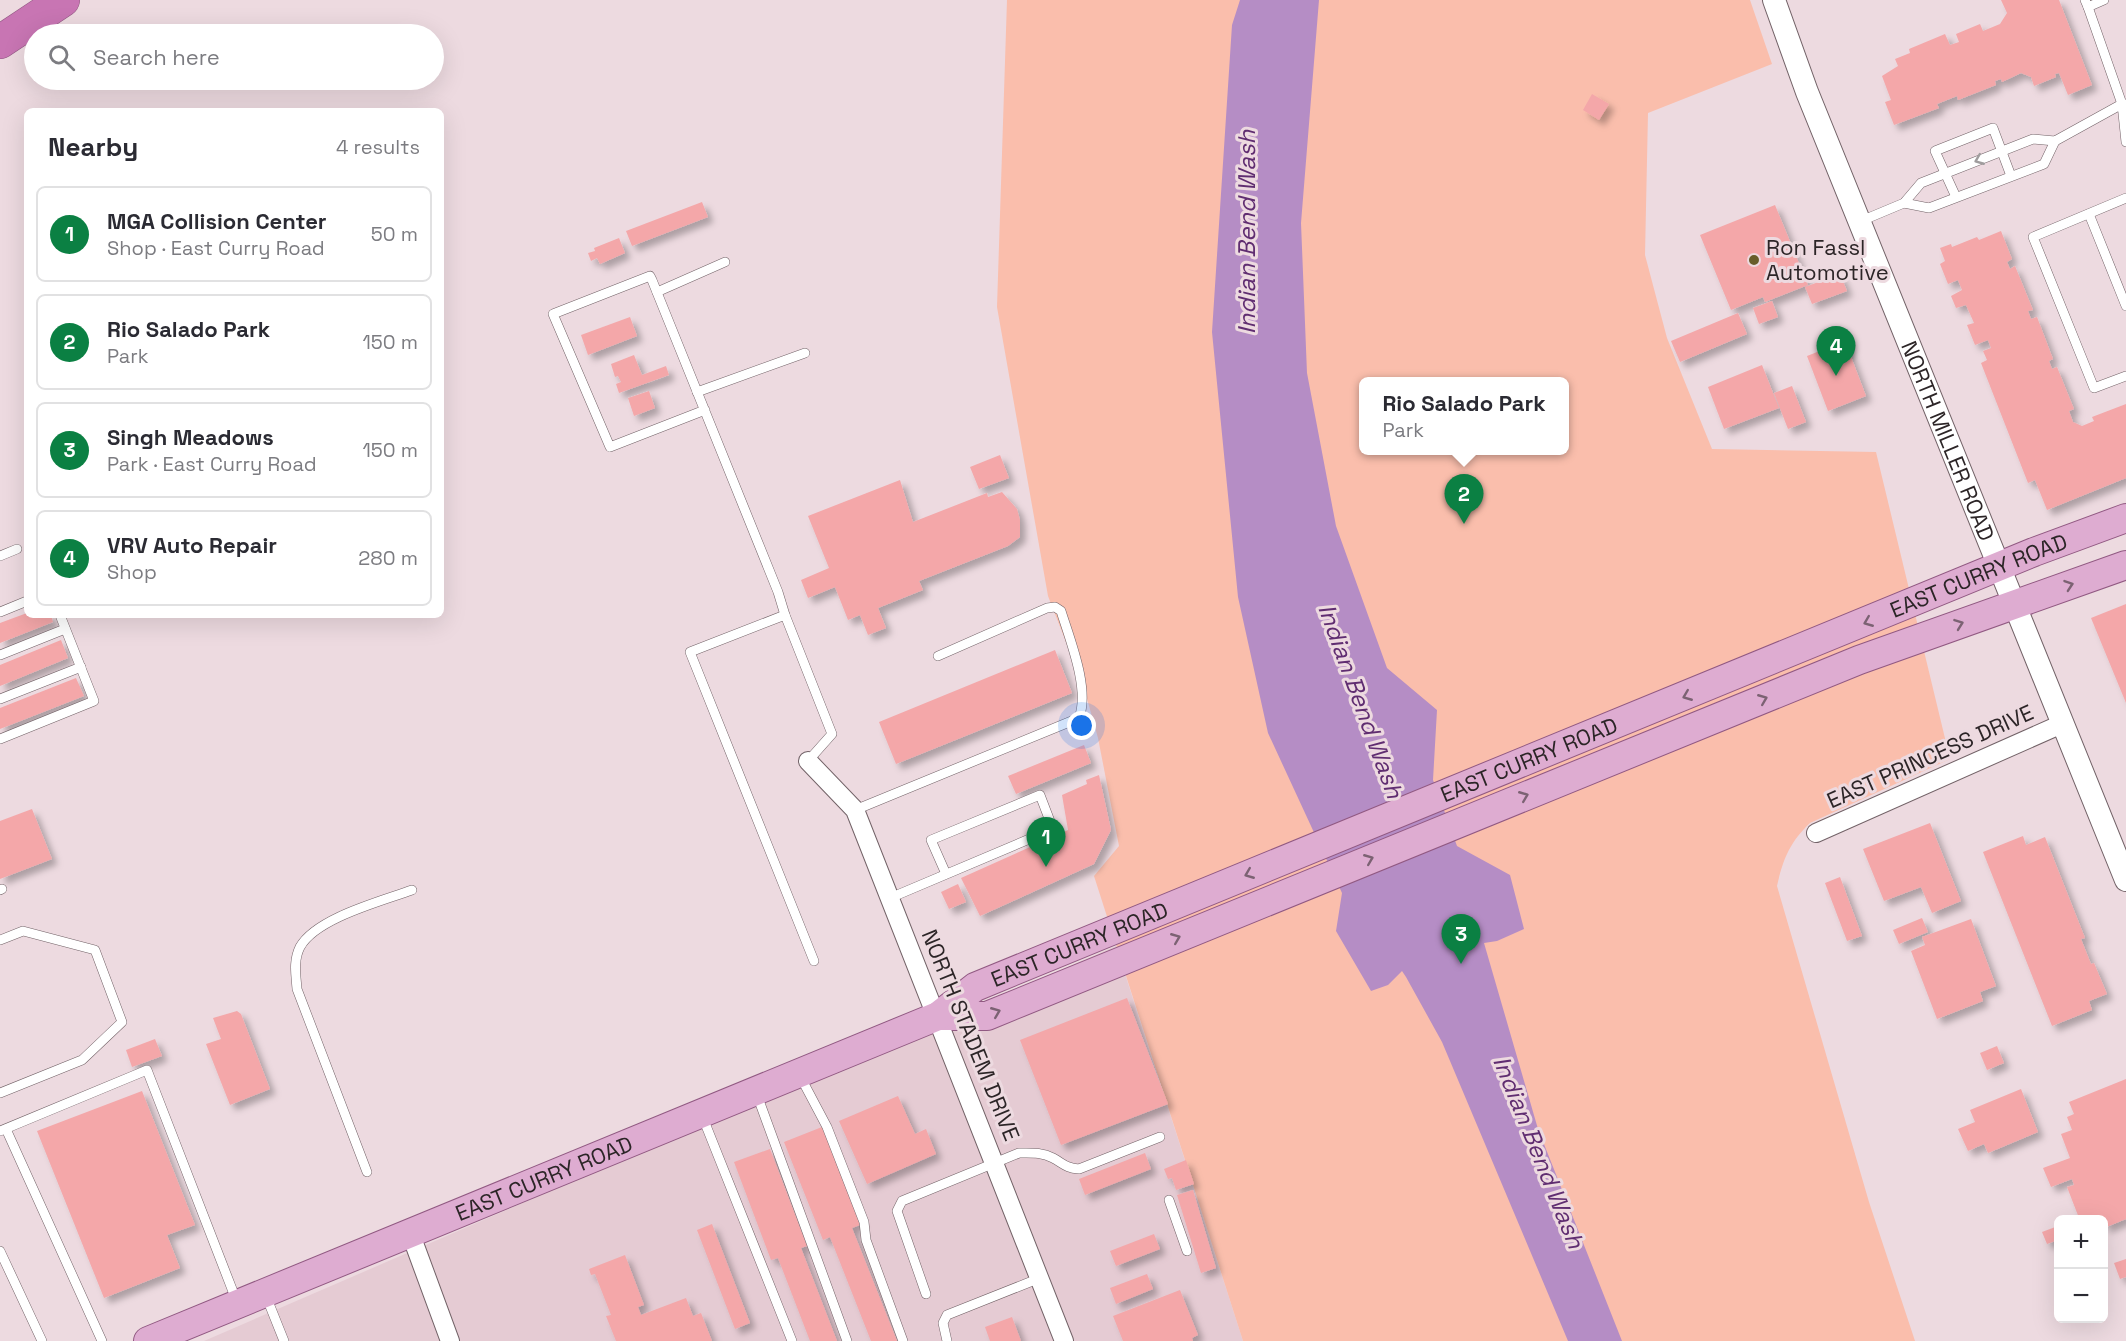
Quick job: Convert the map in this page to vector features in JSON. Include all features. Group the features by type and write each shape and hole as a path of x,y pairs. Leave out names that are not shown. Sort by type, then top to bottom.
{"highway":[{"path":"27,24 63,0"},
{"path":"0,42 24,26"}],"main road":[{"name":"EAST CURRY ROAD","path":"148,1341 411,1235 938,1016 975,987 2126,518"},
{"name":"EAST CURRY ROAD","path":"938,1016 987,1016 1859,660 2126,565"}],"street":[{"name":"NORTH MILLER ROAD","path":"1774,0 1807,92 2126,880"},
{"name":"EAST PRINCESS DRIVE","path":"1816,833 2064,723"},
{"name":"NORTH STADEM DRIVE","path":"808,761 855,810 1064,1341"},
{"path":"411,1235 450,1341"}],"lane":[{"path":"2104,0 2087,3 2124,104 2126,142"},
{"path":"1860,221 1904,203 1921,183 2033,139 2055,141 2124,104"},
{"path":"1956,197 1935,151 1993,128 2011,176"},
{"path":"1904,203 1929,208 2044,164 2055,141"},
{"path":"2126,198 2033,237 2094,388 2126,376"},
{"path":"2089,214 2126,306"},
{"path":"657,292 725,262"},
{"path":"705,410 610,447 553,319 557,311 647,276 652,280 705,410 832,734 808,761"},
{"path":"697,392 805,353"},
{"path":"0,556 17,549"},
{"path":"0,612 24,602"},
{"path":"855,810 1079,718 1083,708 1076,658 1061,611 1055,607 1047,608 938,656"},
{"path":"785,615 690,652 814,961"},
{"path":"0,739 94,700 61,618"},
{"path":"0,655 65,629"},
{"path":"0,699 81,667"},
{"path":"890,898 1053,829 1040,795 932,840 946,874"},
{"path":"367,1172 297,989 295,966 301,947 314,933 339,918 412,890"},
{"path":"0,940 23,932 95,950 122,1023 82,1060 0,1093"},
{"path":"102,1341 3,1130 147,1070 238,1305"},
{"path":"799,1074 827,1127 864,1222 866,1240 903,1341"},
{"path":"756,1092 847,1341"},
{"path":"702,1115 792,1341"},
{"path":"926,1294 897,1211 902,1201 1018,1153 1037,1152 1053,1158 1066,1168 1079,1169 1160,1137"},
{"path":"1169,1200 1187,1251"},
{"path":"0,1251 42,1341"},
{"path":"947,1341 943,1323 947,1315 1040,1278"},
{"path":"266,1294 284,1341"}],"shaded area":[{"path":"1007,0 1750,0 1772,64 1648,113 1645,255 1667,338 1712,449 1876,452 1950,759 1810,823 1797,837 1788,852 1777,886 1869,1202 1915,1341 1243,1341 1094,876 1119,846 1098,738 1084,688 1048,596 997,307"},
{"path":"1116,946 1243,1341 204,1341"}],"water":[{"name":"Indian Bend Wash","path":"1240,0 1319,0 1301,223 1307,373 1336,526 1387,668 1437,710 1433,780 1457,846 1510,875 1524,929 1497,941 1484,943 1538,1129 1622,1341 1568,1341 1442,1042 1406,977 1402,971 1388,985 1371,991 1336,931 1342,893 1268,733 1238,597 1212,332 1232,25"}],"building":[{"path":"2001,0 2059,0 2092,85 2068,95 2059,73 2055,74 2056,77 2034,86 2031,77 2021,73 2002,82 2001,79 1995,81 1996,85 1958,100 1957,96 1937,104 1939,108 1894,125 1885,102 1891,100 1882,76 1898,66 1895,59 1910,53 1909,49 1945,34 1950,45 1959,42 1956,34 1980,24 1983,31 2000,24 2007,13"},
{"path":"1592,94 1609,104 1599,120 1583,110"},
{"path":"702,202 708,217 632,246 626,231"},
{"name":"Ron Fassl Automotive","path":"1775,205 1808,285 1765,302 1763,297 1731,310 1700,235"},
{"path":"2001,231 2012,259 2007,262 2010,269 2015,266 2033,310 2028,311 2031,319 2037,317 2053,359 2049,361 2052,369 2057,367 2074,409 2069,411 2073,422 2082,426 2094,421 2092,417 2126,404 2126,478 2047,510 2035,480 2028,483 1981,363 1987,360 1983,351 1991,348 1988,340 1975,345 1967,325 1974,323 1966,305 1956,308 1951,296 1962,290 1958,280 1948,284 1940,264 1945,261 1940,248 1951,244 1952,247 1977,237 1979,240"},
{"path":"619,238 625,253 600,264 597,258 591,261 588,253 595,251 594,248"},
{"path":"1840,274 1847,291 1812,304 1805,287"},
{"path":"1772,301 1778,317 1759,324 1753,308"},
{"path":"1738,313 1747,334 1680,362 1671,341"},
{"path":"630,317 637,336 588,355 581,335"},
{"path":"1845,341 1866,396 1828,411 1807,356"},
{"path":"634,355 642,375 666,366 669,375 619,393 616,384 621,382 618,376 615,377 611,364"},
{"path":"1762,365 1779,408 1724,429 1708,387"},
{"path":"1792,386 1806,422 1788,429 1774,393"},
{"path":"649,391 655,408 634,416 628,398"},
{"path":"1000,455 1009,478 979,489 970,467"},
{"path":"900,480 913,522 987,493 988,497 1002,492 1017,509 1020,520 1020,537 1008,546 919,581 923,590 878,608 886,628 868,635 860,615 848,620 835,587 808,598 801,580 829,568 808,516"},
{"path":"2126,604 2126,703 2091,618"},
{"path":"24,614 24,618 52,618 53,622 0,643 0,623"},
{"path":"61,640 68,658 0,686 0,665"},
{"path":"1055,650 1072,693 896,764 879,722"},
{"path":"76,678 84,696 0,729 0,708"},
{"path":"1084,745 1091,763 1016,794 1008,776"},
{"path":"1099,775 1111,830 1094,864 980,916 961,878 1068,830 1062,795 1087,784 1086,780"},
{"path":"32,809 52,859 0,879 0,821"},
{"path":"1930,823 1961,901 1932,913 1921,887 1884,901 1863,849"},
{"path":"2023,836 2026,845 2045,837 2085,938 2081,939 2107,994 2089,1001 2092,1010 2052,1026 1983,852"},
{"path":"1840,877 1862,936 1847,941 1825,883"},
{"path":"958,884 966,902 949,909 941,892"},
{"path":"1922,918 1928,932 1899,944 1893,930"},
{"path":"1971,919 1996,986 1980,992 1983,1001 1937,1019 1911,951 1925,945 1922,937"},
{"path":"1127,998 1168,1104 1061,1145 1020,1040"},
{"path":"237,1011 241,1014 270,1089 230,1105 206,1044 221,1039 213,1018"},
{"path":"155,1039 162,1056 132,1067 126,1050"},
{"path":"1997,1046 2004,1063 1987,1070 1980,1053"},
{"path":"2126,1079 2126,1219 2108,1226 2108,1215 2078,1215 2067,1187 2074,1185 2072,1179 2051,1187 2043,1168 2070,1158 2061,1134 2072,1130 2067,1117 2074,1114 2069,1102"},
{"path":"2021,1089 2038,1132 1988,1153 1984,1144 1968,1151 1958,1129 1975,1122 1970,1110"},
{"path":"142,1091 195,1225 167,1235 180,1268 104,1298 37,1131"},
{"path":"898,1096 915,1134 926,1129 936,1154 867,1184 839,1121"},
{"path":"822,1127 860,1225 852,1228 897,1341 871,1341 830,1237 823,1240 784,1142"},
{"path":"770,1149 807,1246 801,1248 837,1341 810,1341 778,1258 771,1260 734,1162"},
{"path":"1145,1153 1151,1169 1085,1195 1079,1179"},
{"path":"1186,1160 1194,1184 1176,1190 1172,1178 1168,1179 1164,1169"},
{"path":"1193,1190 1216,1268 1201,1273 1177,1195"},
{"path":"712,1224 750,1323 735,1329 697,1230"},
{"path":"2054,1228 2054,1241 2047,1244 2042,1232"},
{"path":"1154,1234 1160,1249 1116,1266 1110,1251"},
{"path":"625,1255 644,1305 638,1307 641,1315 686,1298 693,1316 701,1313 712,1341 616,1341 606,1316 611,1315 595,1274 591,1275 589,1269"},
{"path":"2126,1259 2126,1277 2120,1279 2114,1263"},
{"path":"1147,1274 1153,1289 1116,1304 1110,1288"},
{"path":"1180,1290 1198,1335 1192,1338 1193,1341 1123,1341 1113,1316"},
{"path":"1012,1317 1021,1341 990,1341 985,1327"}],"place":[{"name":"Ron Fassl Automotive","path":"1754,260"},
{"name":"VRV Auto Repair","path":"1836,376"},
{"name":"Rio Salado Park","path":"1464,524"},
{"name":"MGA Collision Center","path":"1046,867"},
{"name":"Singh Meadows","path":"1461,964"}]}
